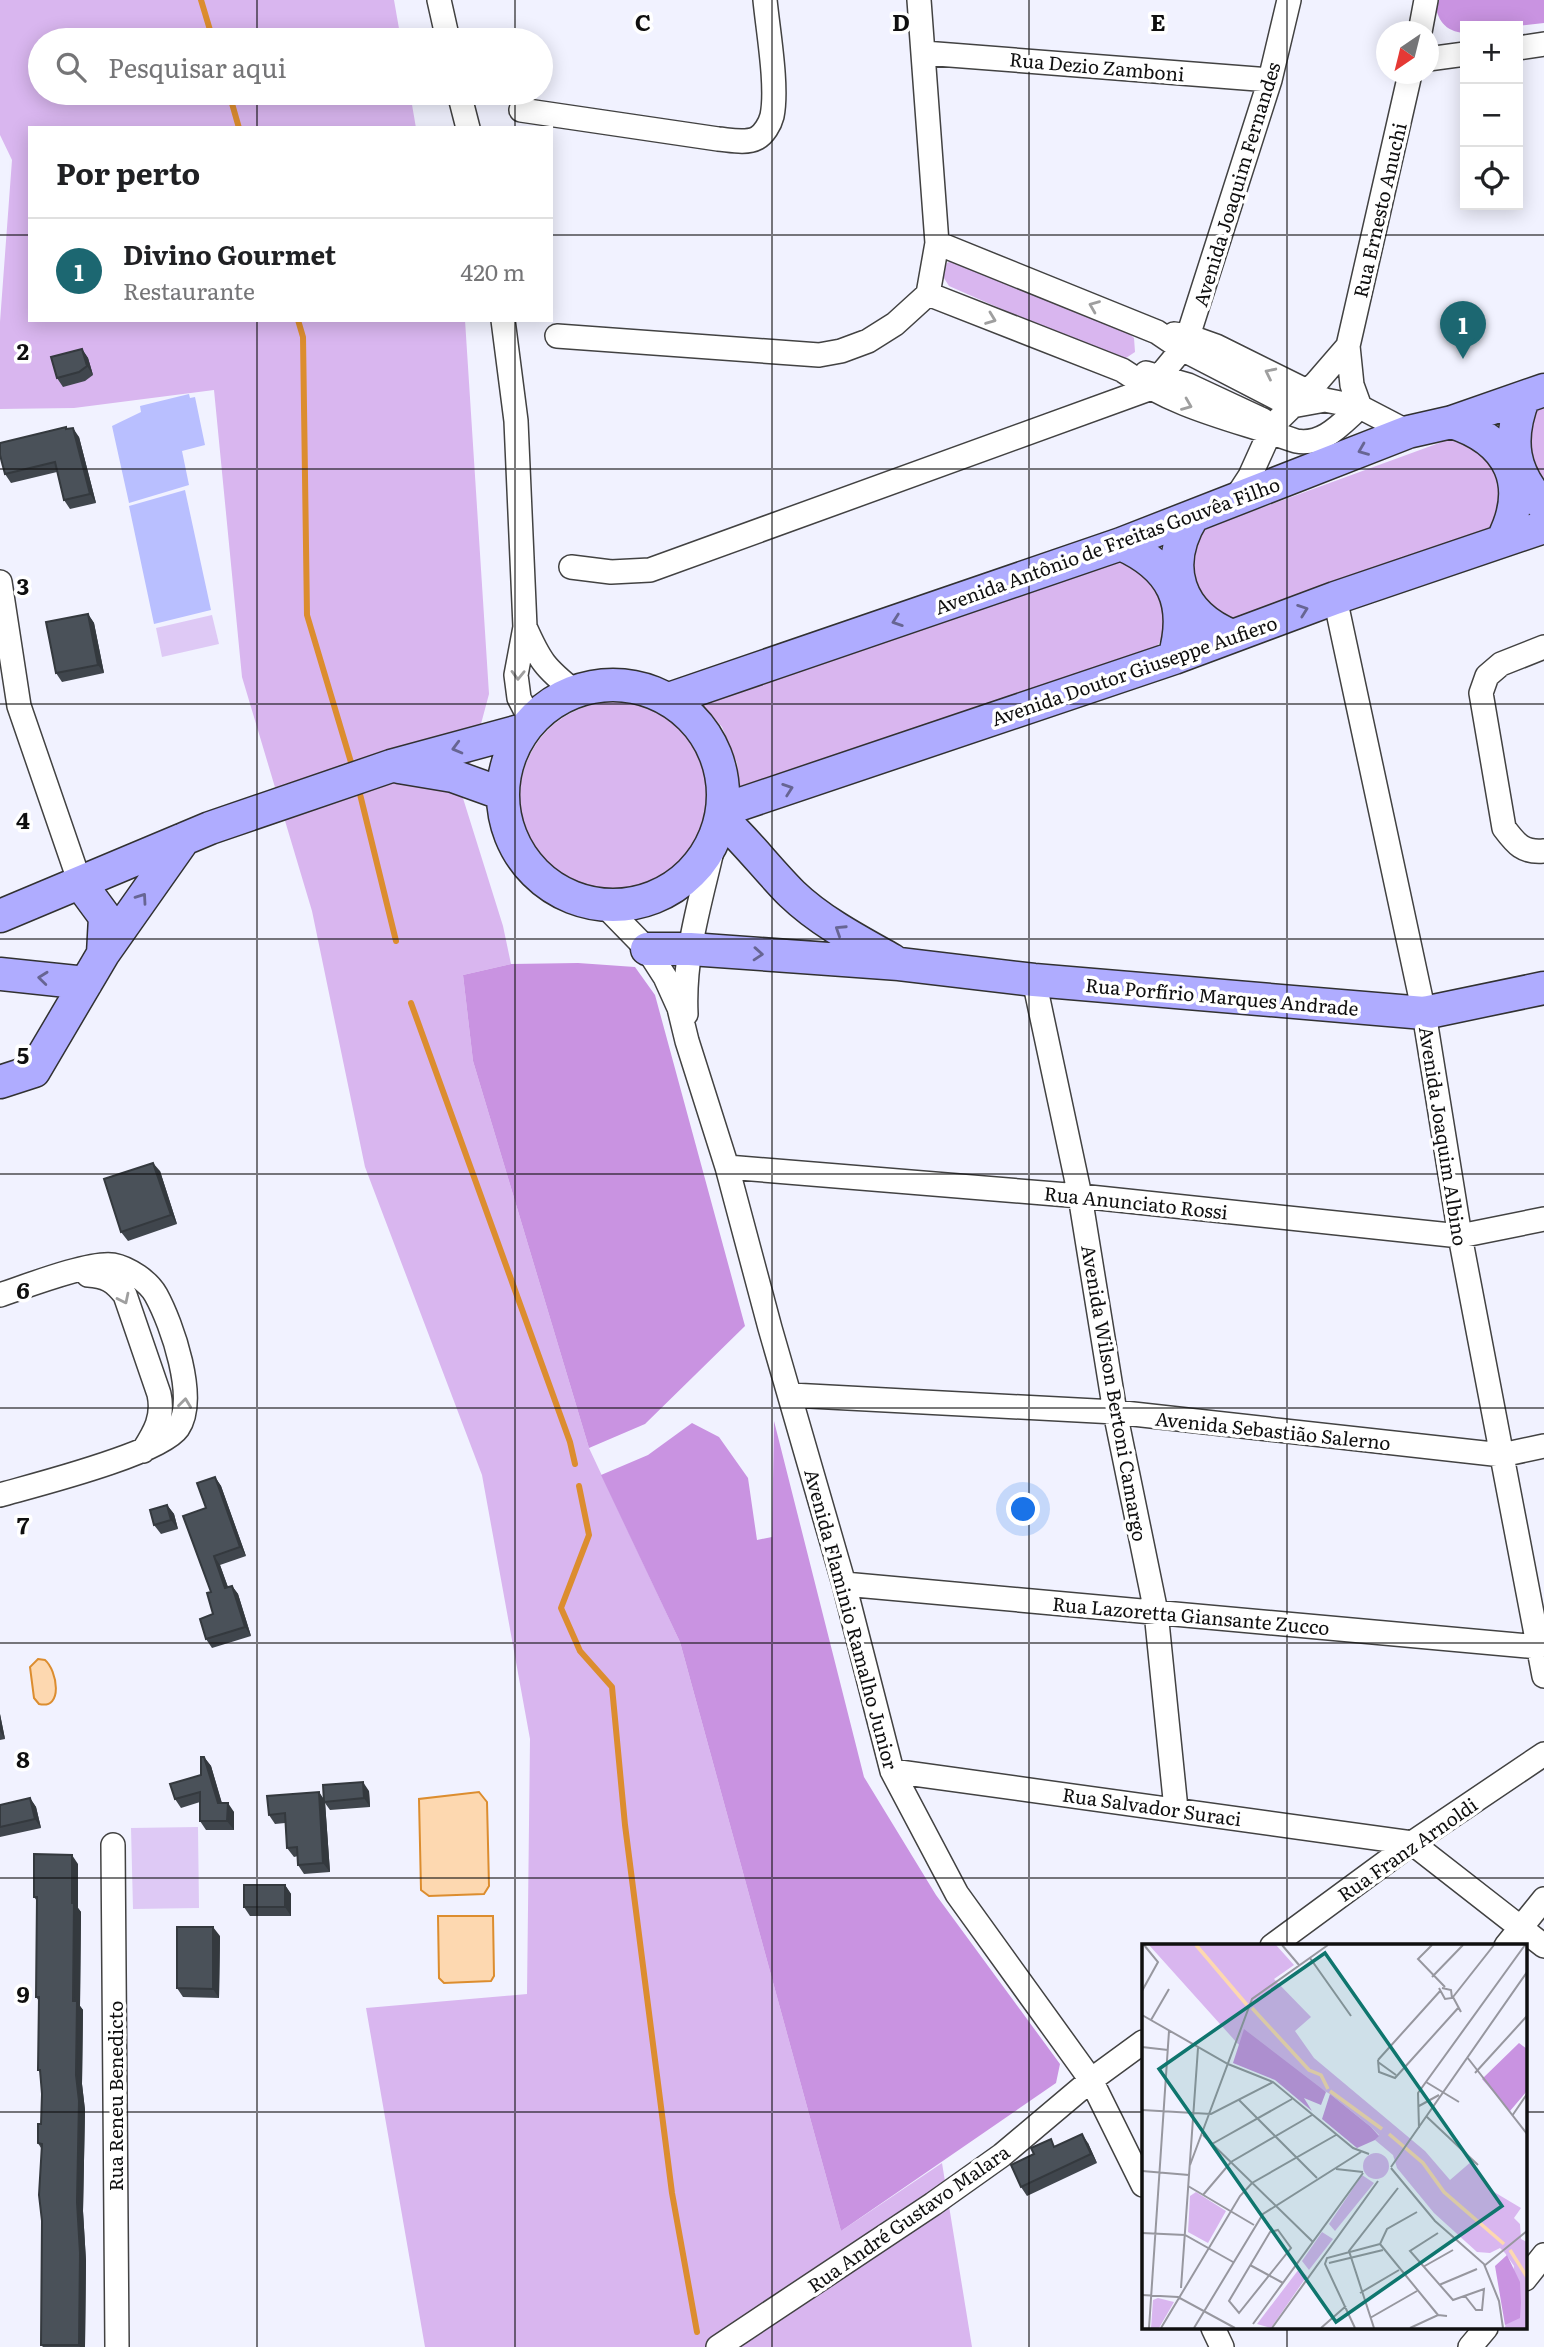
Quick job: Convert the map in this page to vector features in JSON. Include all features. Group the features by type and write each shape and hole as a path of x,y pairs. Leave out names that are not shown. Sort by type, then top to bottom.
{"street":[{"path":"439,0 445,28"},
{"path":"521,110 743,141 757,138 767,128 772,117 774,93 765,0"},
{"path":"556,336 819,355 841,351 868,341 895,324 928,294 937,243 925,52 919,0"},
{"name":"Avenida Joaquim Fernandes","path":"1169,362 1270,80 1289,0"},
{"path":"1422,21 1426,0"},
{"path":"1523,47 1544,44"},
{"name":"Rua Dezio Zamboni","path":"925,52 1270,80"},
{"path":"1439,58 1460,55"},
{"name":"Rua Ernesto Anuchi","path":"1360,407 1352,385 1348,346 1408,84"},
{"path":"462,105 467,126"},
{"path":"937,243 1157,332 1185,405 1307,443 1324,438 1360,407"},
{"path":"928,294 1122,370 1169,362 1308,399 1360,407 1408,432"},
{"path":"503,322 516,421 525,627 516,675 527,725"},
{"name":"Rua Ernesto Anuchi","path":"1276,432 1308,399 1316,383 1348,346"},
{"path":"571,567 611,572 650,570 1169,362"},
{"path":"1534,394 1516,416 1515,457 1521,477 1544,506"},
{"name":"Avenida Antônio de Freitas Gouvêa Filho","path":"669,699 1121,544 1408,432 1452,422 1534,394"},
{"path":"1452,422 1473,429 1491,441 1505,458 1514,478 1516,500 1512,522 1502,541"},
{"path":"1235,499 1276,432"},
{"path":"1193,516 1183,532 1177,550 1176,568 1180,586 1188,603 1200,618 1214,629 1232,636"},
{"name":"Avenida Doutor Giuseppe Aufiero","path":"720,822 1335,598 1544,527"},
{"path":"1121,544 1143,554 1161,569 1174,589 1180,612 1180,636 1174,658"},
{"path":"0,582 19,706 80,883 105,917 103,954"},
{"name":"Avenida Joaquim Albino","path":"1335,598 1424,1013 1460,1236 1544,1676"},
{"path":"525,627 539,659 550,672 574,691"},
{"path":"1544,647 1501,664 1487,676 1481,693 1504,828 1516,844 1532,852 1544,851"},
{"path":"606,684 638,687 669,699 695,720 713,747 723,778 720,822 704,858 689,876 671,890 639,902 604,905 580,900 558,890 532,870 516,847 506,821 503,794 508,760 527,725 551,704 574,691 606,684"},
{"path":"0,916 210,828 387,768 527,725"},
{"path":"387,768 453,776 503,794"},
{"name":"Rua Porfírio Marques Andrade","path":"720,822 743,838 793,895 851,937 899,964"},
{"name":"Avenida Flaminio Ramalho Junior","path":"687,1041 684,985 695,915 720,822"},
{"path":"0,1082 34,1071 103,954 184,839"},
{"name":"Avenida Flaminio Ramalho Junior","path":"604,905 647,949 670,988 678,1009 727,1167 844,1584 892,1771 957,1894 1091,2080 1142,2183"},
{"name":"Rua Porfírio Marques Andrade","path":"647,949 690,949 899,964 1034,980 1424,1013 1544,988"},
{"path":"0,974 86,983"},
{"name":"Avenida Wilson Bertoni Camargo","path":"1034,980 1080,1196 1115,1412 1156,1612 1176,1809"},
{"name":"Rua Anunciato Rossi","path":"727,1167 1080,1196 1460,1236 1544,1219"},
{"path":"0,1295 68,1273 113,1265 141,1278 155,1294 184,1373 187,1394 185,1413 178,1428 162,1443 0,1495"},
{"path":"68,1273 103,1276 116,1284 125,1295 162,1406 157,1428 143,1451"},
{"name":"Avenida Sebastião Salerno","path":"791,1395 1115,1412 1503,1455 1544,1446"},
{"name":"Rua Lazoretta Giansante Zucco","path":"844,1584 1538,1647"},
{"name":"Rua Franz Arnoldi","path":"1275,1944 1412,1843 1544,1754"},
{"name":"Rua Salvador Suraci","path":"892,1771 1412,1843"},
{"path":"1412,1843 1544,1946"},
{"name":"Rua Reneu Benedicto","path":"113,1844 117,2347"},
{"path":"1508,1944 1544,1899"},
{"path":"1091,2080 1142,2043"},
{"name":"Rua André Gustavo Malara","path":"722,2345 1002,2155 1091,2080"},
{"path":"1526,2278 1544,2255"},
{"path":"1214,2330 1222,2347"},
{"path":"1470,2347 1484,2330"}],"shaded area":[{"path":"0,0 394,0 399,28 28,28 28,105 412,105 416,126 28,126 28,322 465,322 489,694 462,795 503,926 511,964 463,975 473,1061 589,1448 680,1642 841,2231 942,2163 972,2347 425,2347 366,2008 527,1994 530,1739 482,1475 365,1167 312,911 242,677 214,390 74,408 0,409 0,322 12,160 0,135"},
{"path":"1435,0 1544,0 1544,23 1523,25 1523,21 1460,21 1460,32 1447,27 1437,13"},
{"path":"953,260 1129,333 1134,338 1135,352 1123,360 1116,359 949,286 942,275 947,263"},
{"path":"1544,399 1544,491 1539,484 1522,426"},
{"path":"1461,435 1484,440 1511,500 1496,531 1237,626 1203,610 1186,549 1198,531"},
{"path":"1115,554 1152,569 1163,602 1166,622 1160,642 1152,653 740,799 737,763 722,727 703,705"},
{"path":"212,615 219,644 162,657 156,628"},
{"path":"615,702 634,703 652,709 682,730 703,760 709,778 709,816 703,834 682,864 652,885 634,891 615,892 596,891 578,885 548,864 527,834 521,816 520,797 521,778 527,760 548,730 578,709 596,703"},
{"path":"578,963 635,967 655,995 745,1326 645,1424 589,1448 473,1061 463,975 511,964"},
{"path":"774,1421 864,1777 936,1895 1060,2064 1056,2083 841,2231 680,1642 601,1475 648,1455 692,1423 719,1437 748,1478 757,1540 772,1537"},
{"path":"38,1659 45,1660 55,1680 55,1695 47,1704 39,1704 34,1698 30,1667"},
{"path":"479,1792 487,1802 489,1886 484,1894 429,1896 421,1890 419,1799"},
{"path":"198,1827 199,1908 133,1909 131,1828"},
{"path":"438,1916 493,1916 494,1976 491,1981 444,1983 439,1978"}],"sand":[{"path":"189,394 190,398 195,397 205,445 182,451 189,485 129,503 112,426 141,412 140,406"},
{"path":"185,490 211,610 154,624 129,506"}],"building":[{"path":"82,349 87,366 79,372 57,378 51,357"},
{"path":"66,427 73,428 90,494 64,500 55,462 5,474 0,443"},
{"path":"88,614 98,665 56,673 46,622"},
{"path":"153,1163 171,1215 121,1232 104,1179"},
{"path":"215,1477 240,1547 214,1556 225,1588 232,1586 245,1627 206,1639 200,1619 213,1614 207,1593 211,1592 183,1516 206,1508 197,1483"},
{"path":"167,1505 171,1520 154,1525 150,1510"},
{"path":"201,1757 204,1757 218,1803 228,1803 227,1821 200,1821 200,1792 175,1799 170,1784 201,1775"},
{"path":"363,1782 364,1798 324,1802 323,1785"},
{"path":"319,1792 323,1863 298,1865 297,1847 287,1848 285,1813 269,1815 267,1796"},
{"path":"30,1798 35,1819 0,1827 0,1805"},
{"path":"34,1854 72,1855 73,2001 77,2001 76,2075 79,2101 79,2345 41,2345 42,2221 39,2195 42,2144 38,2143 38,2124 41,2124 42,2094 38,2070 39,1997 36,1997 37,1897 34,1897"},
{"path":"244,1885 285,1885 285,1907 244,1907"},
{"path":"177,1927 213,1927 213,1989 177,1988"},
{"path":"1082,2134 1091,2154 1021,2187 1011,2165 1034,2154 1031,2148 1051,2139 1054,2147"}],"waterway":[{"path":"201,0 209,28"},
{"path":"232,105 238,126"},
{"path":"299,322 303,337 307,615 353,769"},
{"path":"358,786 396,941"},
{"path":"411,1003 570,1442 575,1464"},
{"path":"579,1486 589,1535 561,1608 580,1651 612,1687 625,1825 672,2193 697,2332"}],"place":[{"name":"Divino Gourmet","path":"1463,359"}]}
